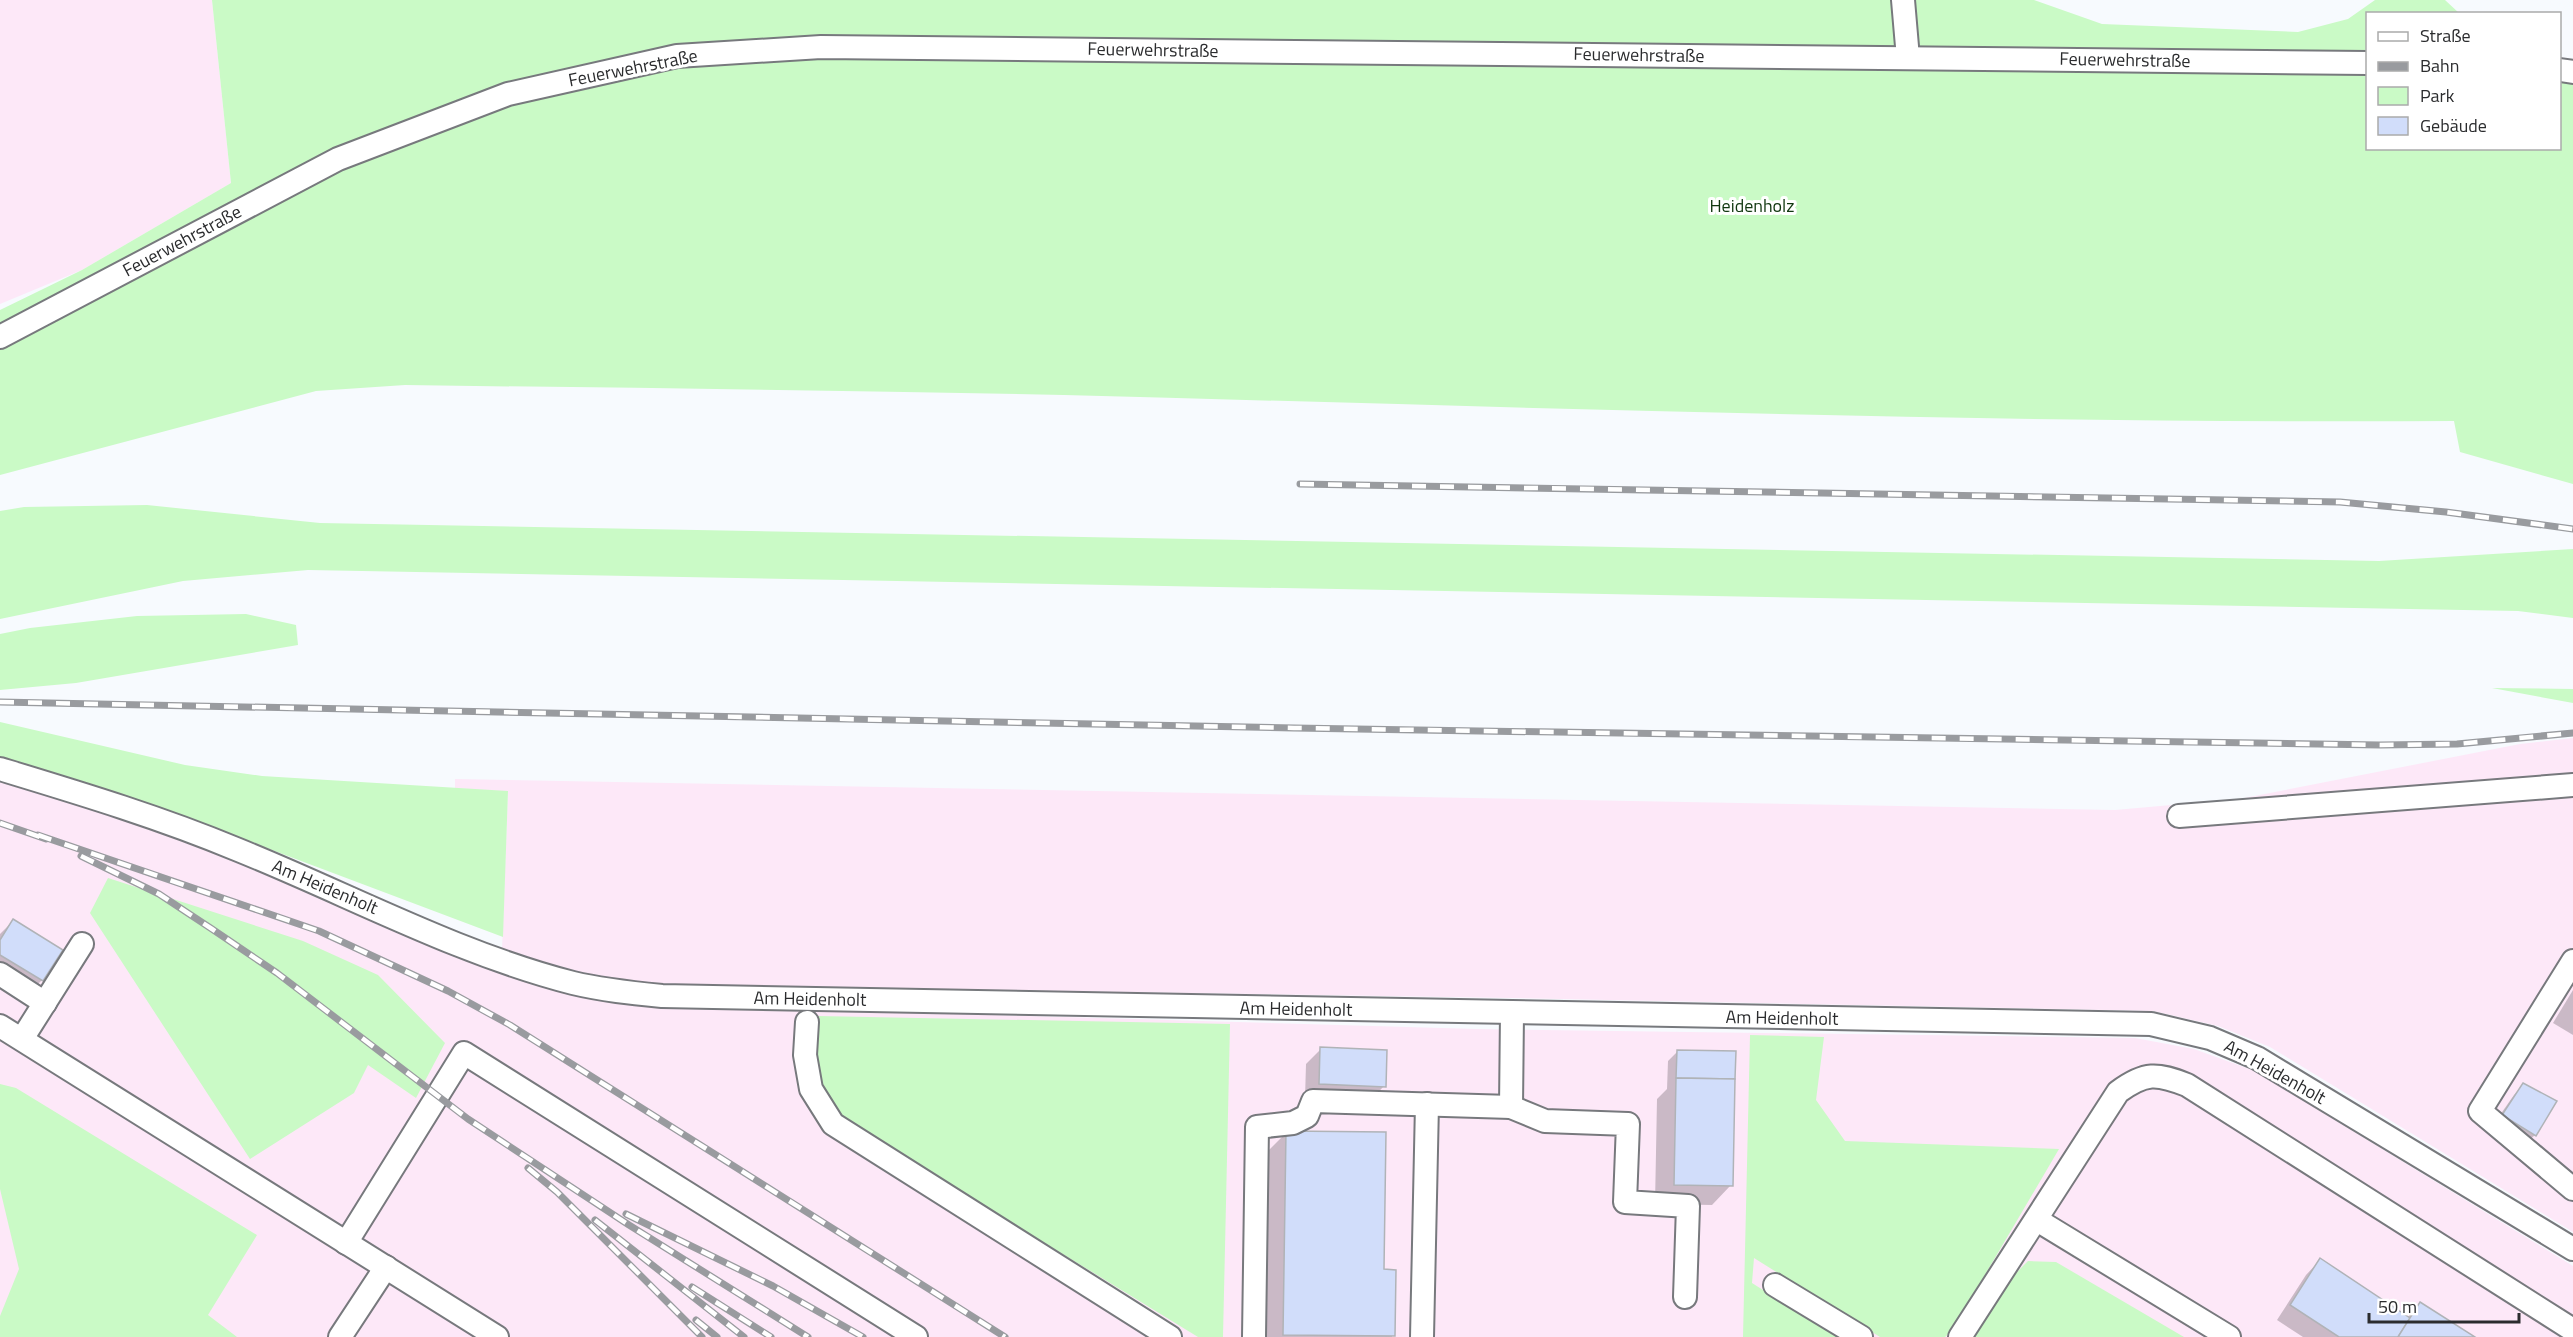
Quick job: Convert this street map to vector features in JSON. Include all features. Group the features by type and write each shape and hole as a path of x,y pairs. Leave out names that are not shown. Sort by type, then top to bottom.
{"street":[{"path":"1903,0 1908,58"},
{"name":"Feuerwehrstraße","path":"0,337 338,159 508,94 677,56 821,47 2366,63"},
{"name":"Am Heidenholt","path":"0,769 160,820 235,849 486,956 575,983 619,992 674,996 2151,1024 2210,1038 2257,1058 2573,1249"},
{"path":"2179,816 2573,785"},
{"path":"22,1039 82,944"},
{"path":"2573,961 2480,1111 2573,1189"},
{"path":"0,974 45,1003"},
{"path":"1511,1107 1512,1013"},
{"path":"807,1022 805,1056 811,1089 833,1124 1170,1337"},
{"path":"0,1026 497,1337"},
{"path":"346,1244 464,1053 916,1337"},
{"path":"1960,1337 2118,1092 2131,1082 2145,1077 2164,1076 2187,1085 2573,1330"},
{"path":"1254,1337 1257,1127 1293,1123 1307,1116 1313,1101 1511,1107 1545,1121 1628,1124 1625,1202 1688,1206 1685,1298"},
{"path":"1422,1337 1427,1104"},
{"path":"2037,1220 2229,1337"},
{"path":"341,1335 386,1267"},
{"path":"1775,1285 1861,1337"}],"shaded area":[{"path":"0,0 212,0 231,183 82,270 0,304"},
{"path":"2573,738 2573,1232 2270,1047 2218,1026 2153,1011 665,985 588,976 502,950 508,792 455,788 455,779 2115,810 2239,799 2520,744"},
{"path":"0,782 163,832 500,972 719,1007 1476,1029 2135,1038 2194,1049 2255,1071 2573,1266 2573,1337 0,1337"}],"green space":[{"name":"Heidenholz","path":"212,0 1899,0 1905,65 2366,72 2366,150 2561,150 2561,79 2573,81 2573,484 2460,452 2454,421 1933,417 982,393 405,385 316,391 0,475 0,310 82,270 231,183"},
{"path":"1907,0 2034,0 2102,24 2298,32 2348,19 2375,0 2445,0 2458,12 2366,12 2366,54 1910,47"},
{"path":"147,505 320,523 2379,561 2573,549 2573,618 2518,611 308,570 183,581 0,619 0,511 24,507"},
{"path":"246,614 296,625 298,645 76,683 0,690 0,634 30,628 137,616"},
{"path":"2492,688 2573,689 2573,703"},
{"path":"0,722 185,765 262,776 508,791 503,937 171,812 0,757"},
{"path":"108,878 303,941 378,975 445,1043 416,1098 368,1065 354,1093 250,1159 90,913"},
{"path":"818,1016 1230,1024 1223,1337 1198,1337 836,1115 818,1079"},
{"path":"1750,1035 1824,1037 1816,1100 1845,1141 2059,1149 1952,1331 1945,1337 1880,1337 1754,1258 1752,1283 1837,1337 1743,1337"},
{"path":"0,1084 16,1088 257,1235 208,1315 237,1337 0,1337 0,1316 19,1269 0,1189"},
{"path":"2028,1261 2056,1262 2184,1337 1972,1337 2014,1275"}],"building":[{"path":"13,919 63,950 43,981 0,955 0,940"},
{"path":"1320,1047 1387,1050 1386,1087 1319,1084"},
{"path":"1677,1050 1736,1051 1735,1079 1676,1078"},
{"path":"1676,1078 1735,1079 1733,1186 1674,1185"},
{"path":"2523,1083 2557,1101 2536,1136 2502,1115"},
{"path":"1286,1131 1386,1132 1384,1269 1396,1270 1395,1336 1283,1335"},
{"path":"2320,1258 2410,1318 2398,1337 2339,1337 2290,1305"},
{"path":"2420,1302 2475,1337 2398,1337"}],"railway":[{"path":"1300,484 2340,502 2446,512 2573,529"},
{"path":"0,702 1294,728 2380,745 2457,744 2573,733"},
{"path":"0,823 46,839"},
{"path":"38,835 319,931 448,991 510,1025 1005,1337"},
{"path":"81,856 159,894 212,929 277,973 468,1119 629,1225 808,1337"},
{"path":"528,1168 557,1192 702,1337"},
{"path":"626,1214 773,1286 863,1337"},
{"path":"595,1220 744,1337"},
{"path":"692,1287 771,1337"},
{"path":"696,1320 717,1337"}]}
